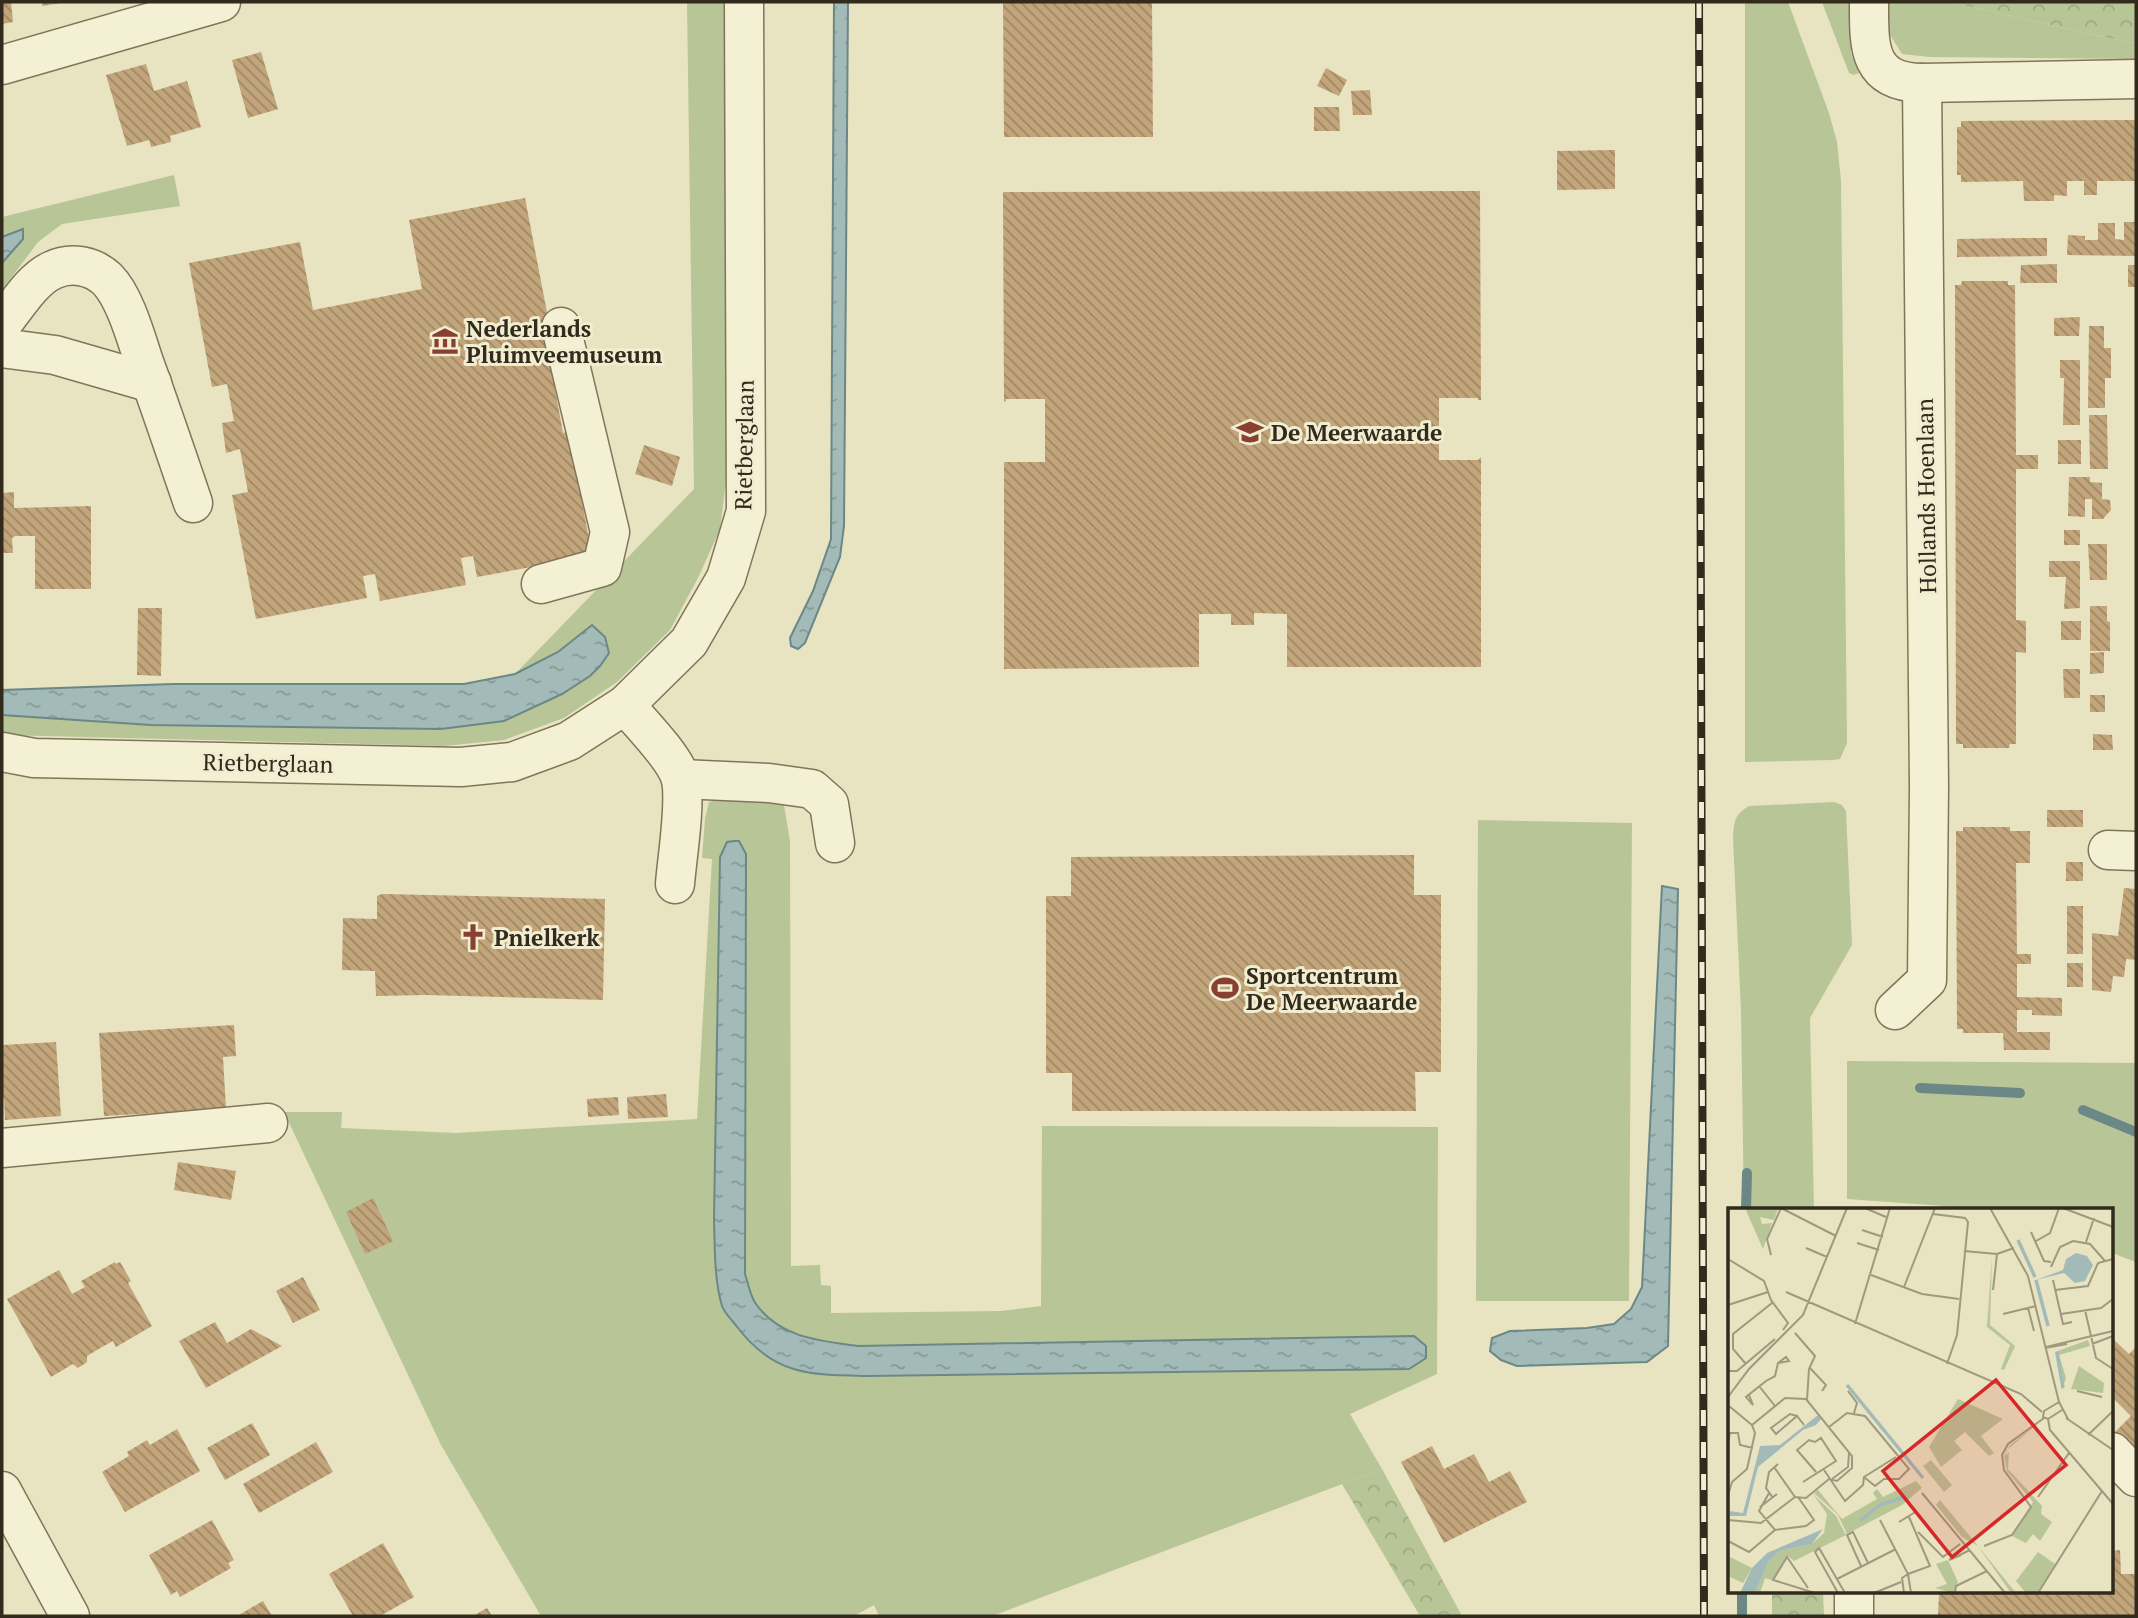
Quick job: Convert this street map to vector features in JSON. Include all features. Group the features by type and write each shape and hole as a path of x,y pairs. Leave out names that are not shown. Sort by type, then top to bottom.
{"street":[{"path":"2,65 221,2"},
{"name":"Rietberglaan","path":"13,757 461,767 512,762 569,741 625,705 689,642 726,578 746,511 744,2"},
{"path":"1869,2 1870,44 1874,59 1885,75 1900,82 2136,79"},
{"name":"Hollands Hoenlaan","path":"1895,1010 1927,980 1929,773 1922,83"},
{"path":"2,324 39,279 52,270 66,265 82,266 109,280 122,304 152,383 193,503"},
{"path":"541,584 602,567 610,532 561,327"},
{"path":"2,348 55,355 152,383"},
{"path":"625,705 662,747 681,779 675,884"},
{"path":"681,779 769,783 812,789 829,804 835,843"},
{"path":"2,1148 268,1123"},
{"path":"2114,1454 2136,1477"},
{"path":"2,1491 70,1616"},
{"path":"1854,1594 1854,1616"}],"green space":[{"path":"687,2 725,2 727,473 720,529 670,630 617,682 564,718 504,740 444,746 2,735 2,715 151,725 441,729 504,721 600,666 609,653 605,637 591,625 558,652 515,674 694,489"},
{"path":"1745,2 1788,2 1837,142 1841,181 1847,743 1840,759 1832,760 1745,762"},
{"path":"1822,2 1851,2 1851,53 1859,73 1849,73"},
{"path":"1888,2 1949,2 2136,44 2136,59 1930,57 1902,54 1889,33"},
{"path":"1949,2 2126,2 2136,5 2136,44"},
{"path":"174,175 180,206 62,224 38,242 2,290 2,217"},
{"path":"727,798 784,805 790,841 791,1266 820,1265 821,1285 831,1286 831,1313 1001,1311 1041,1306 1042,1126 1438,1127 1437,1374 1350,1414 1382,1469 992,1616 879,1616 874,1605 854,1616 541,1616 441,1445 284,1112 342,1112 341,1128 456,1133 697,1119 712,859 702,858 709,802","holes":["746,854 745,1274 754,1301 777,1324 802,1336 858,1346 1414,1336 1426,1346 1426,1358 1409,1369 820,1375 723,1308 716,1267 714,1220"]},
{"path":"1834,802 1842,805 1846,811 1852,945 1810,1018 1814,1208 1744,1208 1741,1011 1733,838 1738,816 1749,806"},
{"path":"1478,820 1632,823 1629,1301 1476,1301"},
{"path":"1847,1061 2136,1063 2136,1262 2114,1254 2114,1208 1952,1208 1847,1199"},
{"path":"1382,1469 1462,1616 1420,1616 1342,1484"},
{"path":"1772,1594 1823,1594 1824,1616 1772,1616"}],"water":[{"path":"834,2 848,2 844,526 840,557 805,643 798,649 791,646 790,638 813,591 831,539"},
{"path":"23,229 23,239 2,263 2,237"},
{"path":"592,625 605,637 609,653 600,666 590,676 562,694 504,721 441,729 151,725 2,715 2,690 173,684 464,684 515,674 558,652"},
{"path":"739,841 746,854 745,1274 754,1301 777,1324 802,1336 858,1346 1414,1336 1426,1346 1426,1358 1409,1369 868,1376 829,1375 796,1370 766,1356 752,1344 723,1309 715,1263 720,857 727,842"},
{"path":"1662,886 1678,889 1668,1346 1647,1362 1517,1366 1501,1360 1490,1351 1492,1338 1510,1331 1587,1328 1614,1324 1631,1309 1642,1287"}],"building":[{"path":"2,2 11,2 13,22 2,24"},
{"path":"42,2 61,2 61,3 42,6"},
{"path":"1003,2 1152,2 1153,137 1004,137"},
{"path":"261,52 278,109 248,118 232,60"},
{"path":"146,64 154,91 187,81 201,127 170,136 171,142 151,147 149,140 127,146 106,75"},
{"path":"1326,68 1347,80 1339,96 1317,86"},
{"path":"1370,90 1372,115 1353,115 1351,91"},
{"path":"1314,107 1339,107 1340,131 1314,131"},
{"path":"2136,120 2136,181 2097,181 2097,195 2084,195 2084,181 2067,181 2067,196 2054,195 2054,201 2024,201 2023,181 1961,182 1961,175 1957,175 1957,127 1961,127 1961,121"},
{"path":"1615,150 1615,189 1557,190 1557,151"},
{"path":"1480,191 1481,400 1439,398 1439,460 1478,460 1481,457 1481,667 1287,667 1287,614 1254,613 1254,625 1231,625 1231,614 1199,614 1199,667 1004,669 1004,462 1045,462 1045,399 1006,399 1004,402 1003,192"},
{"path":"525,198 549,323 543,324 563,433 569,431 592,556 477,577 473,556 461,558 466,585 380,601 375,574 363,576 367,598 256,619 232,495 248,492 240,449 226,453 222,423 234,421 227,384 212,387 189,263 300,242 313,310 422,289 409,220"},
{"path":"2124,222 2136,222 2136,256 2067,255 2068,235 2085,236 2085,240 2098,240 2098,223 2115,223 2115,239 2124,240"},
{"path":"2047,238 2047,256 1957,257 1957,239"},
{"path":"2057,264 2057,283 2020,283 2021,265"},
{"path":"2128,265 2136,265 2136,287 2128,287"},
{"path":"1962,281 2008,281 2008,285 2015,285 2016,455 2038,455 2038,469 2016,469 2016,620 2026,621 2026,653 2016,652 2016,744 2010,744 2009,748 1963,748 1963,744 1956,744 1955,285 1961,285"},
{"path":"2080,317 2079,336 2054,336 2054,318"},
{"path":"2089,326 2104,326 2104,348 2111,348 2111,378 2105,378 2105,408 2088,408"},
{"path":"2060,360 2080,360 2080,425 2063,425 2064,378 2060,378"},
{"path":"2089,415 2107,415 2108,469 2090,469"},
{"path":"2058,440 2081,440 2081,464 2058,464"},
{"path":"644,445 680,457 672,486 635,474"},
{"path":"2069,477 2090,477 2090,482 2102,483 2102,499 2110,500 2111,510 2103,519 2092,519 2092,499 2085,499 2085,517 2068,516"},
{"path":"14,492 14,508 91,506 91,589 35,589 35,536 15,536 12,538 13,553 2,553 2,493"},
{"path":"2064,530 2080,530 2080,545 2064,545"},
{"path":"2088,544 2107,544 2107,580 2090,580"},
{"path":"2049,561 2080,561 2080,608 2064,609 2066,577 2049,577"},
{"path":"2090,606 2107,606 2110,651 2090,651"},
{"path":"138,608 162,608 161,676 137,675"},
{"path":"2061,621 2081,621 2081,640 2061,640"},
{"path":"2104,652 2104,673 2090,674 2090,653"},
{"path":"2063,669 2080,669 2080,698 2064,698"},
{"path":"2090,695 2105,695 2105,712 2090,712"},
{"path":"2093,734 2112,735 2113,750 2093,750"},
{"path":"2047,810 2083,810 2083,827 2047,827"},
{"path":"1963,827 2010,827 2010,831 2030,831 2030,863 2016,863 2017,954 2031,954 2031,964 2017,964 2017,997 2062,998 2062,1016 2032,1015 2032,1010 2017,1010 2017,1032 2050,1032 2050,1050 2004,1050 2003,1033 1963,1033 1963,1029 1957,1029 1956,831 1963,831"},
{"path":"1414,855 1414,895 1441,895 1441,1072 1415,1072 1416,1111 1072,1111 1072,1073 1046,1073 1046,896 1071,896 1071,857"},
{"path":"2066,862 2083,862 2083,881 2066,881"},
{"path":"2124,888 2136,889 2136,960 2126,959 2124,977 2113,976 2111,992 2092,990 2092,933 2118,936"},
{"name":"Pnielkerk","path":"377,896 605,899 603,1000 376,996 375,971 342,970 343,918 377,919"},
{"path":"2067,906 2083,906 2083,954 2067,954"},
{"path":"2067,963 2083,963 2083,987 2067,987"},
{"path":"234,1025 236,1056 223,1057 226,1109 104,1116 99,1033"},
{"path":"56,1042 61,1116 5,1120 4,1098 2,1099 2,1045"},
{"path":"666,1094 668,1117 628,1119 627,1097"},
{"path":"618,1097 619,1115 588,1117 587,1099"},
{"path":"178,1162 236,1171 231,1200 174,1190"},
{"path":"373,1198 393,1241 365,1254 346,1212"},
{"path":"115,1262 120,1262 131,1281 128,1283 152,1326 116,1347 113,1341 87,1356 87,1362 78,1368 73,1364 51,1377 7,1299 59,1270 72,1294 85,1287 81,1281"},
{"path":"303,1277 320,1310 293,1323 276,1291"},
{"path":"215,1322 227,1343 251,1329 282,1346 206,1388 179,1341"},
{"path":"2114,1340 2129,1354 2136,1347 2136,1449 2131,1454 2114,1437 2114,1433 2131,1416 2114,1399"},
{"path":"252,1423 270,1455 225,1480 207,1448"},
{"path":"177,1429 200,1471 125,1512 102,1472 129,1456 127,1452 147,1440 150,1445"},
{"path":"316,1442 333,1472 259,1513 243,1484"},
{"path":"1432,1446 1444,1469 1474,1454 1489,1482 1510,1471 1527,1502 1444,1543 1401,1462"},
{"path":"212,1520 234,1560 228,1563 231,1568 180,1597 177,1591 171,1595 149,1555"},
{"path":"383,1543 414,1597 380,1616 353,1616 329,1574"},
{"path":"2120,1550 2121,1574 2136,1574 2136,1616 1938,1616 1939,1594 2114,1594 2114,1551"},
{"path":"263,1601 272,1616 237,1616"},
{"path":"487,1608 492,1616 473,1616"}],"waterway":[{"path":"1920,1088 2020,1093"},
{"path":"2083,1110 2136,1132"},
{"path":"1746,1208 1747,1173"},
{"path":"1742,1594 1742,1616"}],"railway":[{"path":"1699,2 1704,1616"}],"place":[{"name":"Nederlands Pluimveemuseum","path":"445,341"},
{"name":"De Meerwaarde","path":"1250,432"},
{"name":"Pnielkerk","path":"473,937"},
{"name":"Sportcentrum De Meerwaarde","path":"1225,988"}]}
